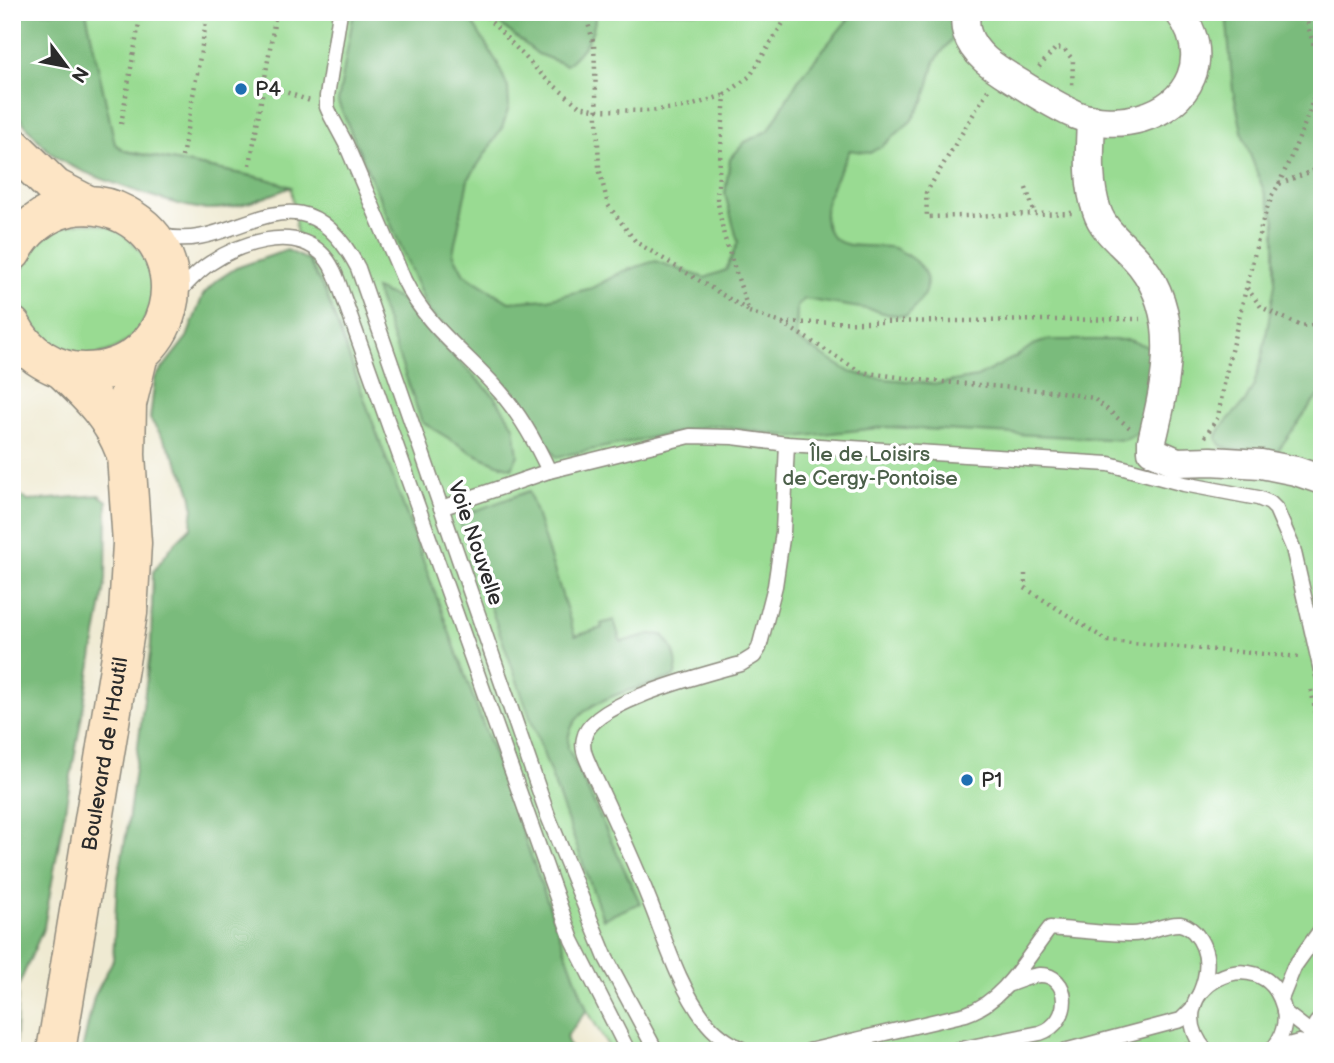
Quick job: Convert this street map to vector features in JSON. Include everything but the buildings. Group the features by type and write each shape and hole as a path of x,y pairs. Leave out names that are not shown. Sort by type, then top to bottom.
{"main road":[{"path":"12,149 55,188 88,205 119,211 146,229 156,242 169,271 169,303 159,331 139,354 110,369 94,372 62,369 35,355 13,330"},
{"path":"12,149 20,178 17,244"},
{"path":"17,244 40,220 55,211 88,205"},
{"name":"Boulevard de l'Hautil","path":"56,1051 128,613 132,543 126,455 128,392 139,354"},
{"name":"Boulevard de l'Hautil","path":"62,369 103,410 113,424 126,455"}],"street":[{"path":"966,12 967,33 976,48 1000,71 1081,116 1129,120 1151,115 1171,105 1181,94 1193,72 1196,50 1180,12"},
{"path":"1081,116 1097,212 1111,234 1143,268 1158,292 1166,319 1167,379 1152,451 1177,462 1261,464 1296,471 1322,480"}],"lane":[{"path":"341,12 328,104 415,302 427,319 501,393 523,421 548,471"},
{"name":"Voie Nouvelle","path":"146,229 164,237 184,239 264,216 289,212 314,219 336,235 358,268 548,816 606,958 656,1051"},
{"name":"Voie Nouvelle","path":"169,303 210,263 267,241 282,238 299,240 313,247 328,262 343,296 572,940 628,1051"},
{"path":"441,508 548,471 690,436 1097,462 1270,503 1289,534 1322,675"},
{"path":"746,1051 716,1032 704,1020 674,965 644,888 583,749 583,738 593,722 616,705 741,664 754,656 762,638 780,557 787,444"},
{"path":"809,1051 965,1014 990,1003 1050,928 1132,934 1183,924 1198,937 1206,954 1206,975 1197,999 1194,1028 1206,1051"},
{"path":"1272,1050 1283,1030 1282,1005 1294,967 1322,928"},
{"path":"1064,1051 1185,1018 1210,982 1221,975 1240,972 1264,979 1282,1005 1321,1038"},
{"path":"951,1051 1040,1033 1049,1030 1063,1014 1064,996 1050,977 1040,975 1007,985"},
{"path":"1272,1050 1321,1038"},
{"path":"1181,1051 1188,1051"}],"path":[{"path":"121,124 141,12"},
{"path":"182,157 208,12"},
{"path":"250,165 276,12"},
{"path":"482,12 545,78 579,106 598,110 648,111 687,107 725,95 750,76 790,12"},
{"path":"585,12 594,45 599,168 608,205 636,242 749,312 782,323 861,372 920,380 1060,391 1093,398 1126,426 1152,441"},
{"path":"1177,462 1198,447 1218,417 1228,363 1262,223 1314,92 1318,65 1307,12"},
{"path":"1025,86 1049,54 1056,48 1064,49 1073,60 1081,116"},
{"path":"1000,71 926,193 927,217 1097,212"},
{"path":"264,85 319,104 328,104"},
{"path":"725,95 717,198 724,236 749,312"},
{"path":"1279,184 1322,167"},
{"path":"1026,188 1035,214"},
{"path":"1246,287 1261,307 1301,326 1322,324"},
{"path":"782,323 1166,319"},
{"path":"1025,574 1025,588 1108,641 1298,658 1317,653"}],"green space":[{"path":"12,12 86,12 115,144 125,151 267,179 291,187 240,205 219,209 196,208 155,197 67,164 38,140 12,109"},
{"name":"Île de Loisirs de Cergy-Pontoise","path":"86,12 1322,12 1322,1051 611,1051 587,1010 326,294 297,237 291,187 267,179 125,151 114,144"},
{"path":"354,12 474,12 471,14 472,22 498,64 508,88 509,107 502,128 468,180 453,253 464,274 509,302 548,299 592,288 624,271 655,261 705,278 726,270 738,242 725,194 730,159 745,142 769,130 798,80 854,12 959,12 954,36 935,61 925,99 911,121 885,144 870,153 850,150 826,203 826,225 831,235 844,244 887,247 901,251 923,270 926,278 924,293 906,316 804,299 797,307 796,339 850,372 876,378 937,384 977,377 1033,345 1048,340 1129,340 1152,348 1159,358 1144,430 1124,440 887,427 795,437 713,425 556,457 510,389 429,312 338,102"},
{"path":"485,12 595,12 595,20 591,35 578,54 566,65 538,54"},
{"path":"1226,12 1322,12 1322,394 1276,453 1233,450 1221,446 1216,438 1222,426 1245,402 1254,385 1263,353 1275,284 1275,220 1243,136 1233,90"},
{"path":"86,223 111,228 132,243 147,264 152,289 147,314 132,335 111,350 86,355 61,350 40,335 25,314 20,289 25,264 40,243 61,228"},
{"path":"287,250 308,260 326,294 587,1010 566,1037 571,1051 82,1051 94,997 113,960 117,883 127,830 151,645 153,572 173,545 191,527 193,505 188,484 170,449 150,419 155,378 187,337 203,295 216,281 236,268"},
{"path":"375,289 402,300 417,320 494,396 514,426 518,455 512,468 473,453 422,422"},
{"path":"12,484 14,491 28,501 99,495 107,501 106,580 44,927 18,987 15,1051 12,1051"},
{"path":"529,491 575,636 602,628 601,624 614,620 621,642 650,634 663,635 673,649 676,660 674,677 624,692 591,707 578,718 570,731 568,748 640,903 603,919 458,517"}],"place":[{"name":"P4","path":"241,89"},
{"name":"P1","path":"967,780"}]}
